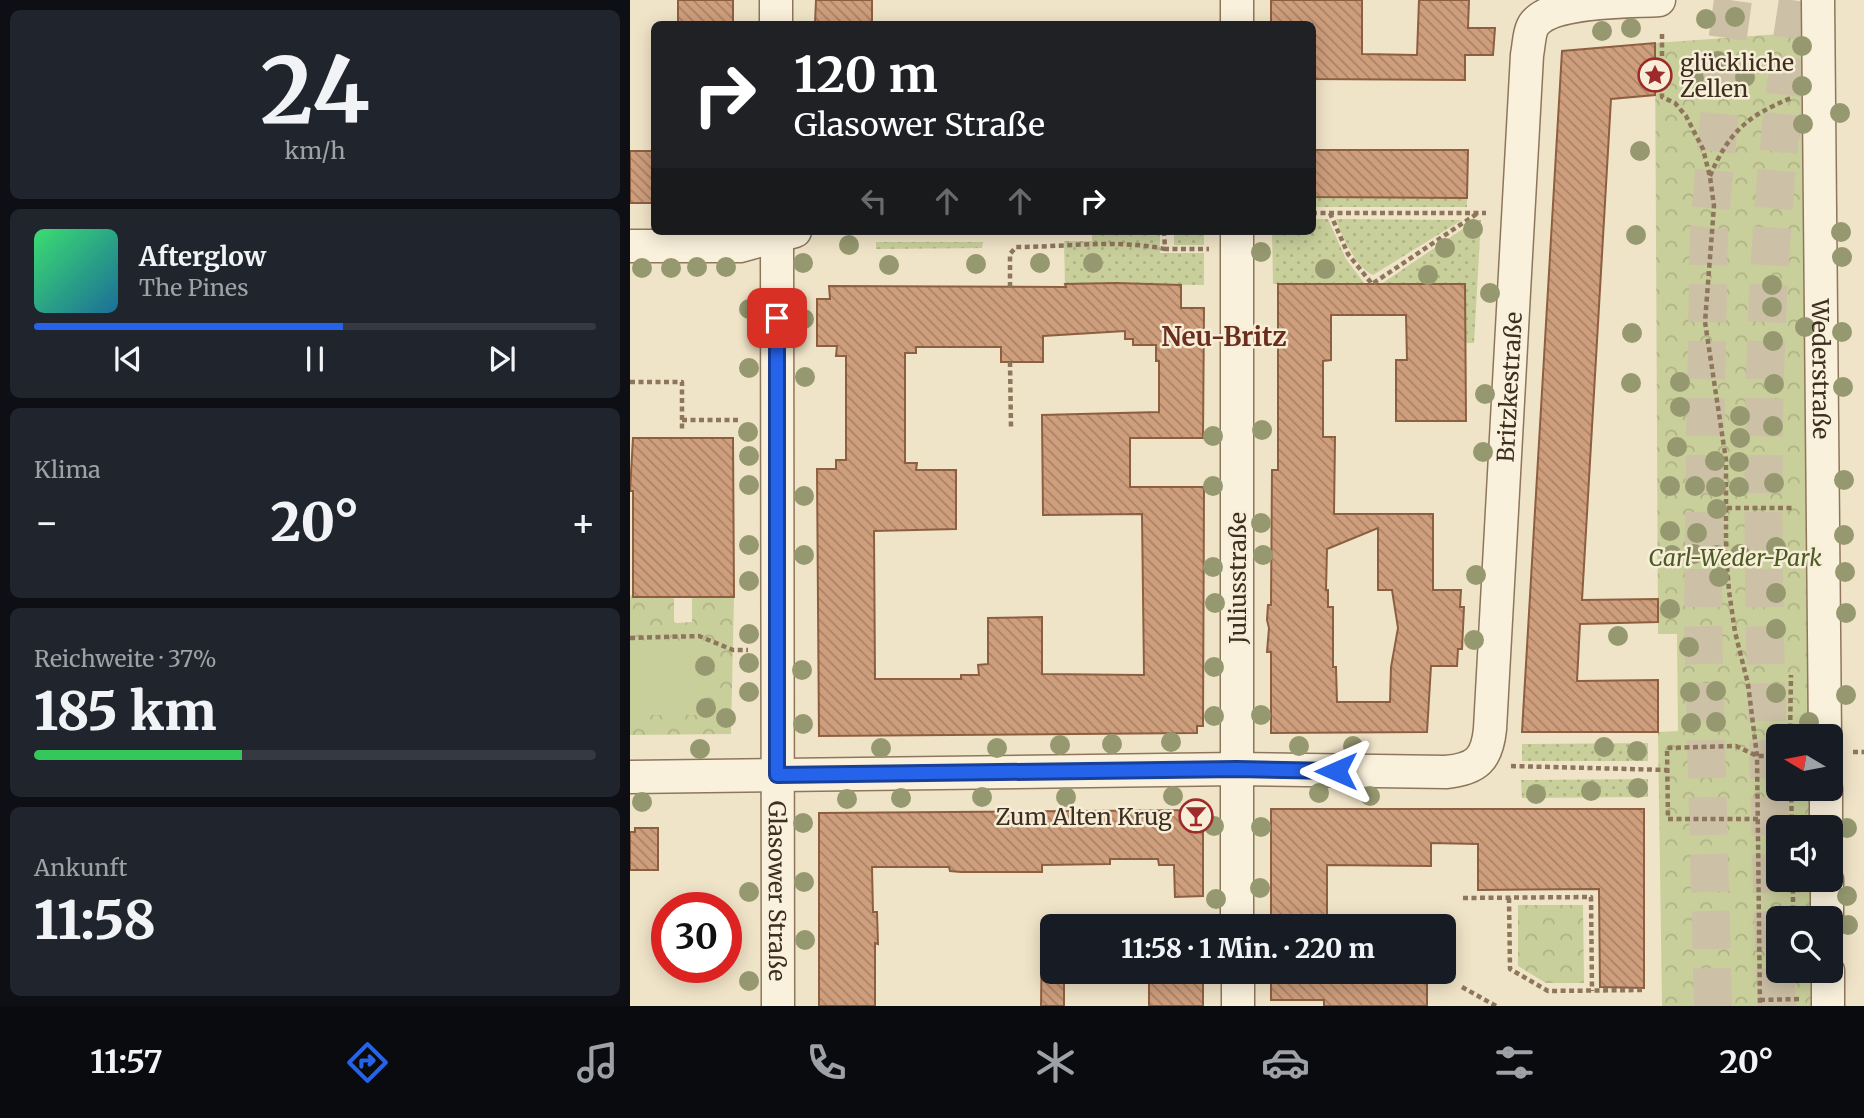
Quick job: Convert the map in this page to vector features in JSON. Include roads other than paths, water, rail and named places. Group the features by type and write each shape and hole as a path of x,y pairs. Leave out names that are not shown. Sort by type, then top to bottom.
{"street":[{"path":"776,0 776,21"},
{"path":"1237,0 1237,21"},
{"name":"Britzkestraße","path":"1237,769 1446,772 1466,770 1482,758 1488,746 1493,688 1527,55 1533,25 1542,17 1567,7 1659,0"},
{"name":"Wederstraße","path":"1818,0 1825,724"},
{"path":"630,246 740,246 776,235"},
{"name":"Glasower Straße","path":"778,1006 777,651 783,235"},
{"name":"Juliusstraße","path":"1237,235 1237,914"},
{"path":"630,776 1237,769"},
{"path":"1828,983 1828,1006"},
{"path":"1238,984 1238,1006"}],"tunnel":[{"path":"1713,1006 1703,623 1709,228 1733,0"},
{"path":"1777,1006 1765,625 1764,446 1776,177 1798,0"}],"place":[{"name":"glückliche Zellen","path":"1655,75"},
{"name":"Zum Alten Krug","path":"1196,816"}],"district":[{"name":"Neu-Britz","path":"1224,336"}],"park label":[{"name":"Carl-Weder-Park","path":"1735,557"}]}
